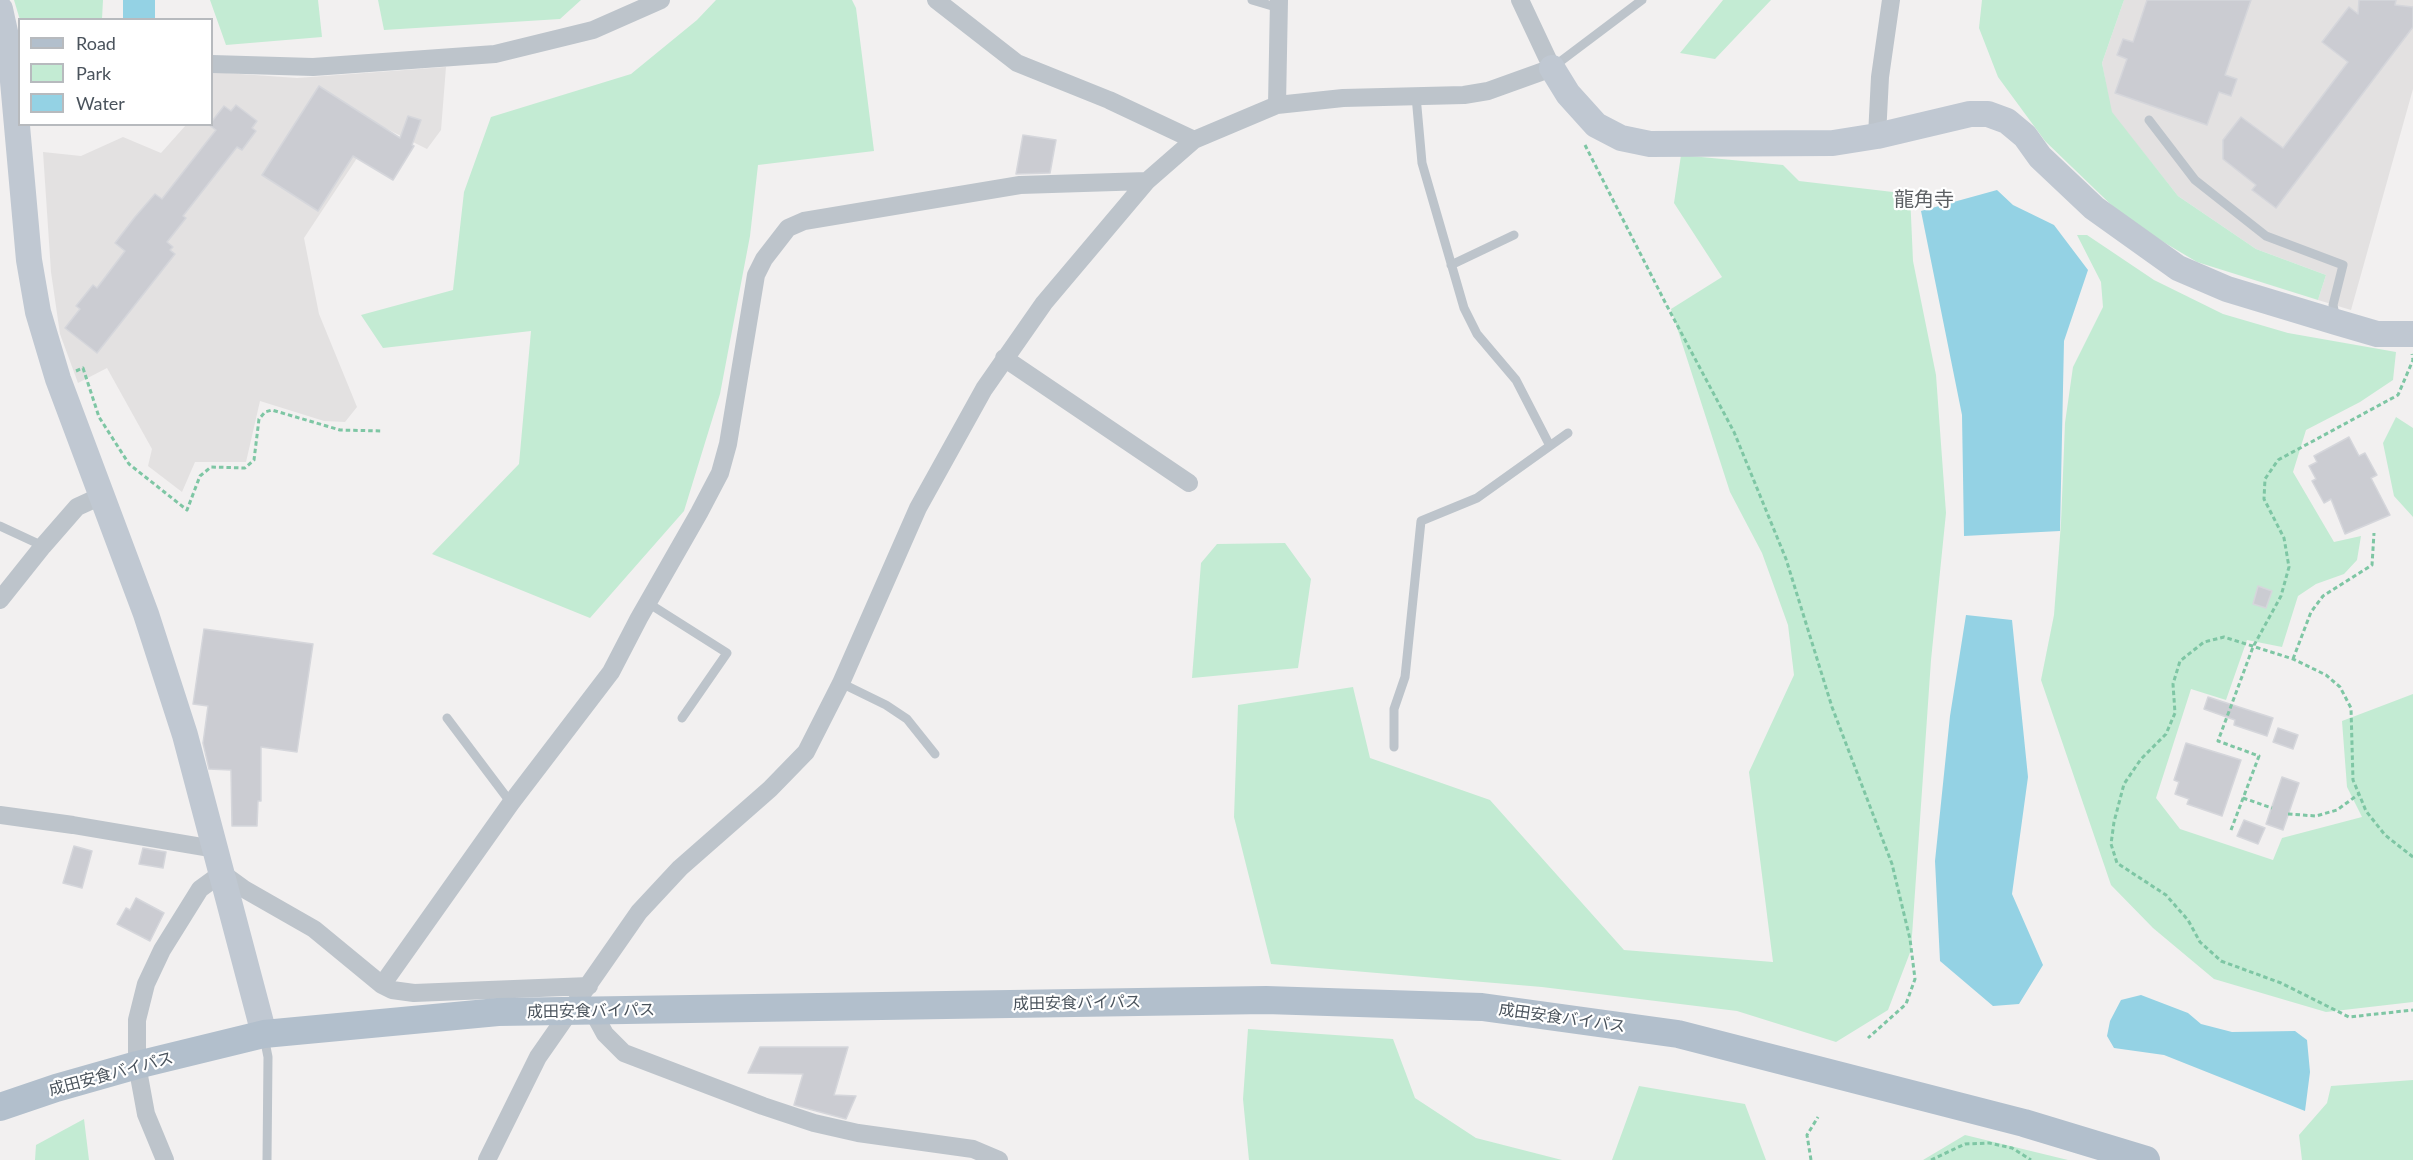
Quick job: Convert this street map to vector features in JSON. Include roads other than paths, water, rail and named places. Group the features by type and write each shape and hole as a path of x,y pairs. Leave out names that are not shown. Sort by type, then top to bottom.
{"main road":[{"name":"成田安食バイパス","path":"0,1107 137,1065 264,1034 584,1003 1266,1000 1482,1007 1678,1034 2002,1117 2146,1160"}],"street":[{"path":"213,64 313,67 495,54 593,30 661,0"},
{"path":"936,0 1017,63 1109,100 1194,140"},
{"path":"1520,0 1552,68 1568,94 1596,125 1621,138 1650,144 1833,143 1877,136 1970,114 1988,114 2007,121 2025,136 2040,157 2094,208 2178,268 2227,289 2377,334 2411,334"},
{"path":"1877,136 1880,77 1891,0"},
{"path":"1277,105 1279,4"},
{"path":"0,9 15,59 18,102"},
{"path":"487,1160 538,1057 584,1003 639,912 680,868 770,789 806,752 841,682 918,508 1004,358 1044,303 1147,181 1194,140 1277,105 1343,98 1464,95 1488,91 1552,68"},
{"path":"20,126 29,260 38,312 58,379 149,625 185,735 264,1034"},
{"path":"382,985 512,803 612,672 720,473 728,444 756,275 764,259 788,228 804,221 1020,185 1147,181"},
{"path":"1004,358 1189,483"},
{"path":"0,600 77,507 101,496"},
{"path":"0,816 74,825 219,861 244,889 314,928 382,985 393,990 584,1003"},
{"path":"165,1160 146,1114 137,1065 137,1020 146,984 162,950 219,861"},
{"path":"584,1003 605,1034 624,1053 763,1106 814,1123 858,1133 973,1149 999,1160"}],"lane":[{"path":"1252,0 1279,4"},
{"path":"1552,68 1642,0"},
{"path":"1416,96 1422,163 1464,308 1477,334 1516,380 1550,446"},
{"path":"2149,120 2195,180 2266,236 2343,265 2334,305 2336,322"},
{"path":"1451,265 1514,235"},
{"path":"1394,747 1394,709 1405,677 1421,521 1477,498 1568,433"},
{"path":"0,526 43,546"},
{"path":"648,603 727,653 682,718"},
{"path":"841,682 886,705 907,719 935,754"},
{"path":"447,718 512,803"},
{"path":"264,1034 267,1057 267,1160"}],"water":[{"path":"123,0 155,0 155,18 123,18"},
{"path":"1997,190 2013,205 2054,225 2088,270 2064,341 2060,531 1964,536 1962,415 1921,211"},
{"path":"1966,615 2012,620 2028,777 2012,894 2043,965 2019,1004 1993,1006 1940,961 1935,861 1950,716"},
{"path":"2141,995 2188,1013 2201,1024 2232,1032 2295,1031 2307,1040 2310,1072 2305,1111 2164,1055 2114,1048 2107,1036 2110,1021 2121,1000"}],"district":[{"name":"龍角寺","path":"1924,200"}]}
